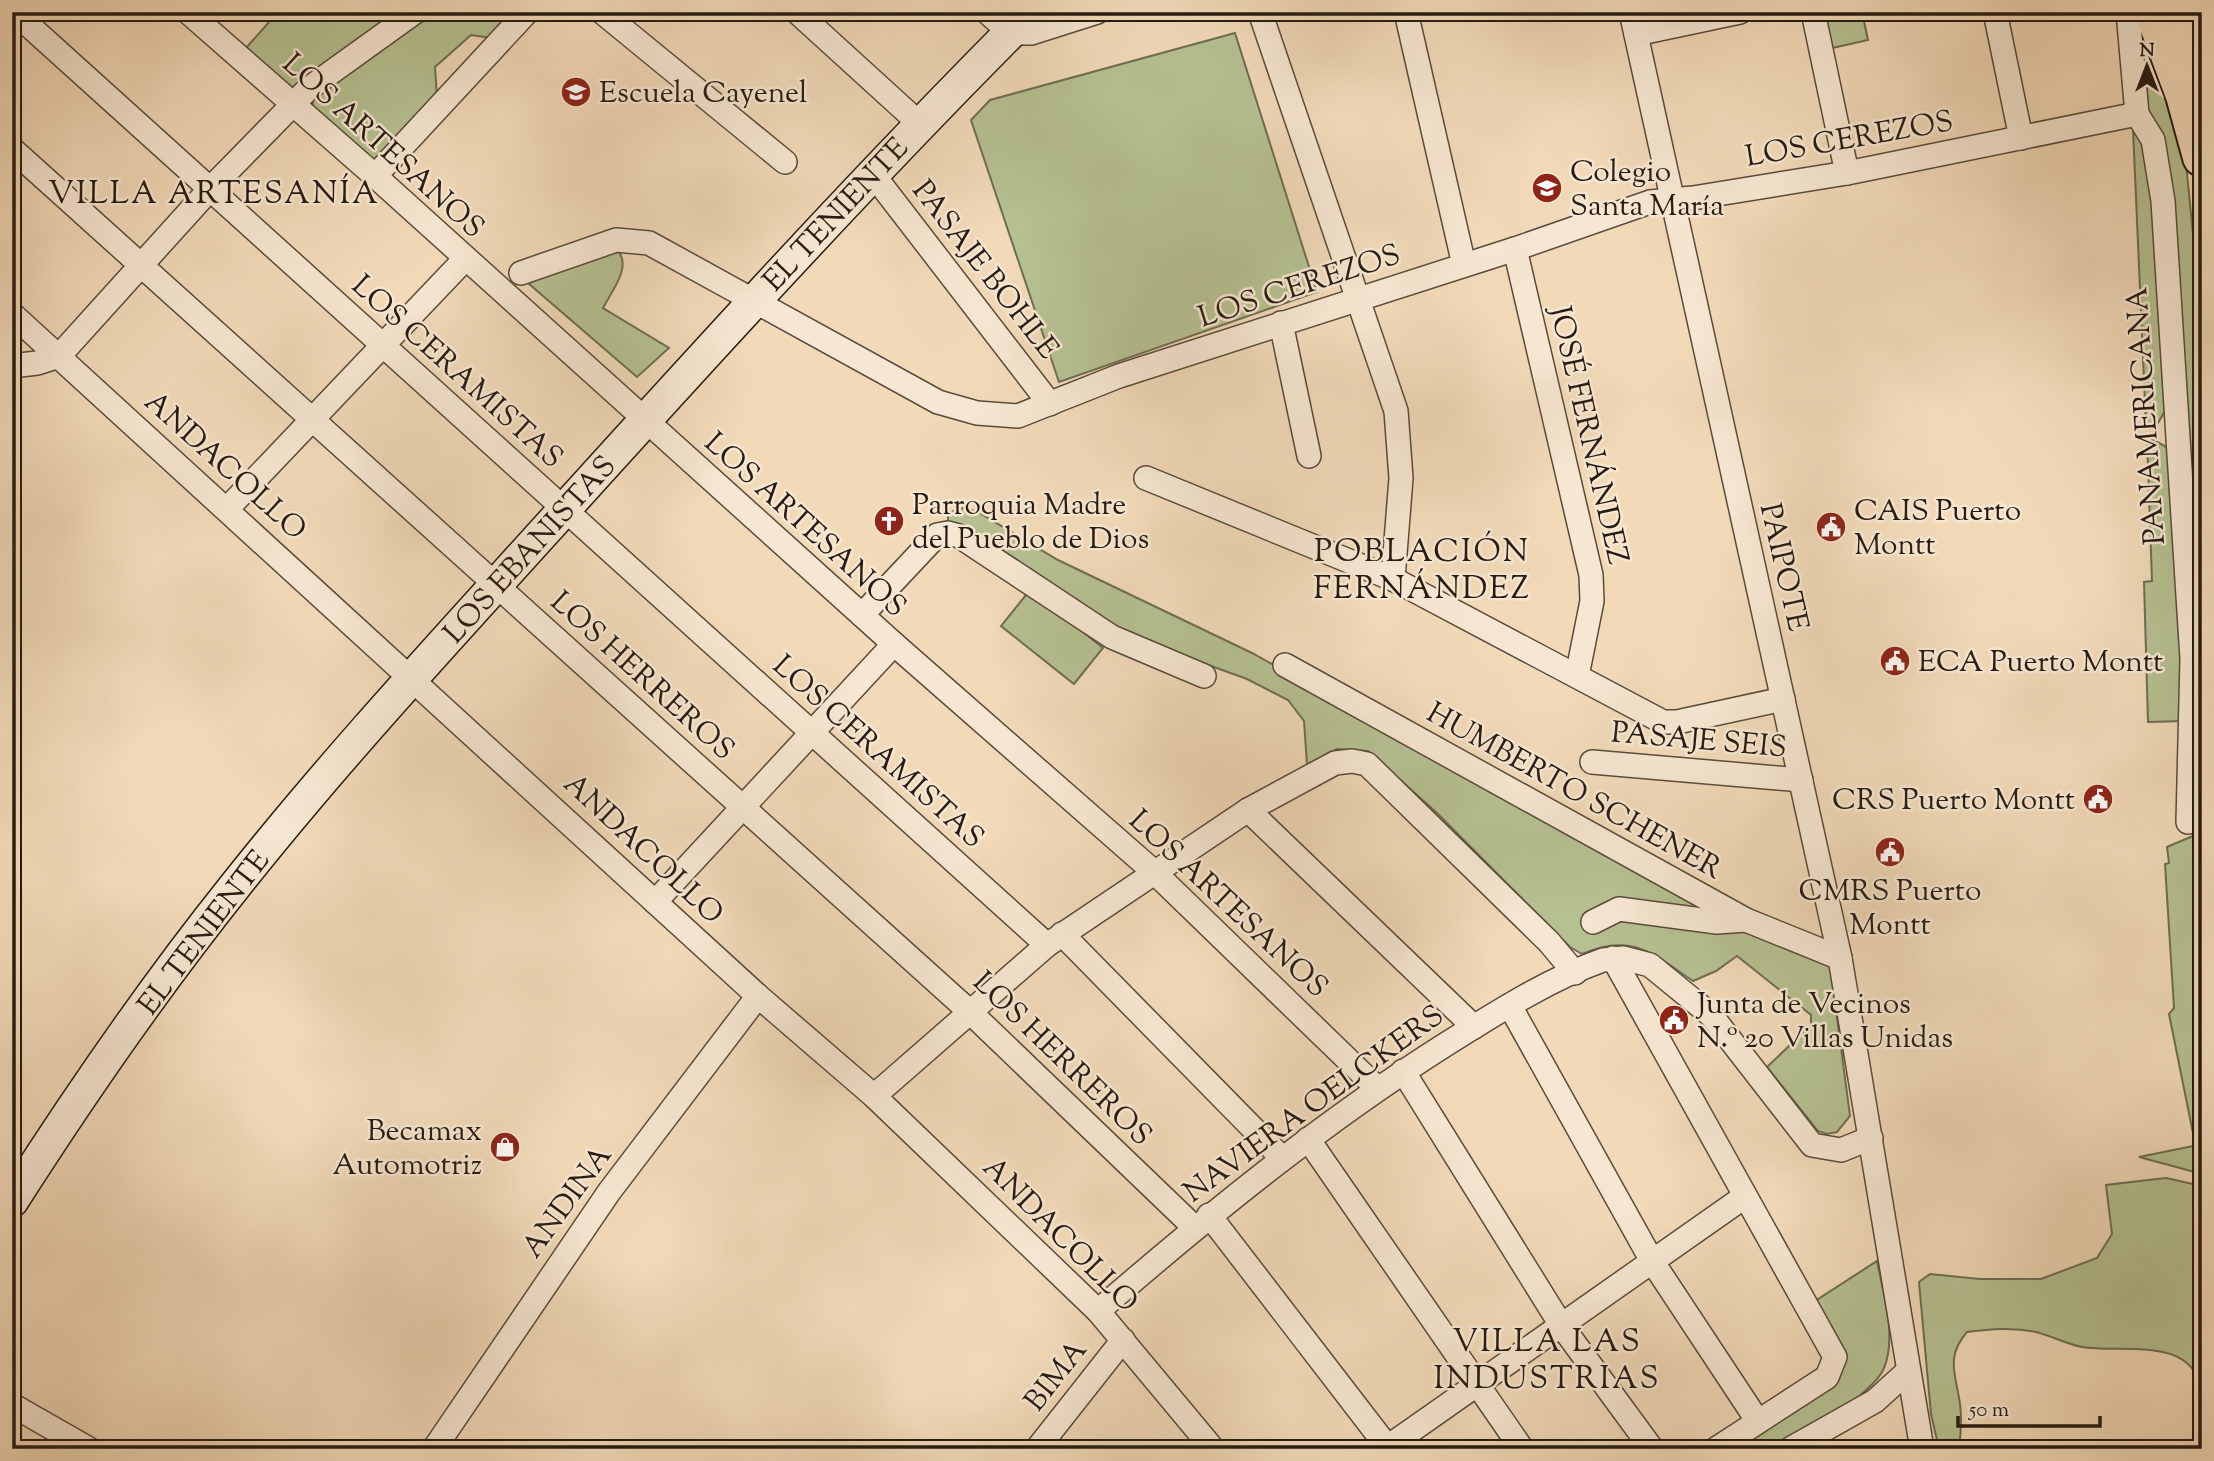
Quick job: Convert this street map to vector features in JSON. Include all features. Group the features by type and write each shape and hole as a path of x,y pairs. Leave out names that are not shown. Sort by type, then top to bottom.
{"highway":[{"path":"2154,12 2185,94 2202,157"},
{"path":"2194,12 2202,108"}],"main road":[{"name":"EL TENIENTE","path":"645,421 920,124 1009,19"},
{"name":"LOS EBANISTAS","path":"412,678 645,421"},
{"name":"EL TENIENTE","path":"12,1201 81,1095 227,897 412,678"}],"street":[{"name":"LOS ARTESANOS","path":"188,12 375,176 894,644 1153,872 1377,1088"},
{"path":"12,366 37,363 59,356 210,190 308,89 415,12"},
{"path":"375,176 527,12"},
{"path":"602,12 785,162"},
{"path":"797,12 920,124"},
{"path":"1009,19 1031,33 1097,12"},
{"path":"1261,12 1359,297 1399,431 1400,504 1393,579"},
{"path":"1406,12 1464,265"},
{"path":"1634,23 1740,12"},
{"path":"1813,12 1847,173"},
{"path":"1995,12 2021,138"},
{"name":"PANAMERICANA","path":"2128,12 2137,114 2153,140 2164,201 2192,659 2188,822"},
{"name":"LOS CERAMISTAS","path":"13,13 812,733 1054,940 1282,1158"},
{"name":"PAIPOTE","path":"1634,23 1840,958 1922,1449"},
{"name":"LOS CEREZOS","path":"521,273 615,240 631,239 649,243 938,402 997,417 1017,416 1119,376 1515,249 1650,202 1674,201 1847,173 2137,114"},
{"name":"LOS HERREROS","path":"12,149 1201,1221 1387,1448"},
{"name":"PASAJE BOHLE","path":"872,173 1050,404"},
{"name":"JOSÉ FERNÁNDEZ","path":"1515,249 1591,575 1592,601 1577,676"},
{"path":"227,509 465,259"},
{"name":"ANDACOLLO","path":"12,314 758,996 874,1096 1098,1311 1213,1449"},
{"path":"1281,323 1309,456"},
{"path":"1146,478 1393,579 1663,722 1677,722 1783,699"},
{"path":"862,615 937,535 947,533 959,536 1112,637 1204,676"},
{"path":"655,902 894,644"},
{"name":"HUMBERTO SCHENER","path":"1284,665 1746,920 1840,958"},
{"path":"874,1096 1054,940 1248,810 1335,763 1352,761 1367,764 1549,942 1575,973"},
{"name":"PASAJE SEIS","path":"1592,762 1801,780"},
{"path":"1248,810 1474,1027"},
{"path":"1594,922 1619,909 1709,921 1746,920"},
{"path":"1613,958 1632,959 1650,965 1711,1015 1812,1144 1841,1150 1871,1138"},
{"path":"1613,958 1835,1357 1827,1377 1716,1449"},
{"name":"NAVIERA OELCKERS","path":"1098,1311 1201,1221 1377,1088 1510,1006 1575,973 1613,958"},
{"name":"ANDINA","path":"434,1449 602,1202 758,996"},
{"path":"1510,1006 1652,1261 1758,1420"},
{"path":"1403,1071 1561,1325 1652,1449"},
{"path":"1308,1139 1522,1449"},
{"path":"1387,1448 1744,1197"},
{"name":"BIMA","path":"1037,1449 1123,1340"},
{"path":"1790,1449 1875,1401 1908,1371"},
{"path":"12,1405 89,1449"}],"green space":[{"path":"278,12 398,12 294,89 245,49"},
{"path":"435,12 515,12 491,38 471,35 435,67 437,97 375,164 314,108 312,100"},
{"path":"1825,12 1862,12 1868,40 1828,49"},
{"path":"2135,12 2181,114 2202,324 2202,726 2187,410"},
{"path":"1235,33 1317,292 1059,382 971,120 990,100"},
{"path":"2133,129 2139,133 2153,182 2165,411 2158,423 2146,426"},
{"path":"618,251 622,257 622,272 603,308 669,348 637,377 528,283 529,276"},
{"path":"2147,437 2165,446 2172,457 2184,721 2148,722 2144,582 2152,581"},
{"path":"963,508 978,512 1058,560 1252,653 1721,913 1830,964 1850,1116 1837,1132 1827,1134 1818,1131 1767,1067 1811,1025 1811,1015 1737,956 1716,971 1693,981 1666,962 1629,946 1615,945 1582,954 1570,947 1437,813 1368,751 1337,749 1307,765 1304,721 1288,700 1247,679 1115,631 948,523 948,513"},
{"path":"1030,590 1103,648 1074,684 1001,626"},
{"path":"2202,728 2202,1174 2139,1157 2193,1146 2195,1143 2169,1014 2174,1008 2165,864 2169,863 2167,847 2193,836 2197,823"},
{"path":"2166,1178 2202,1186 2202,1390 2195,1372 2184,1361 2169,1354 2152,1350 2082,1347 2018,1329 1967,1332 1960,1341 1954,1358 1961,1415 1959,1448 1939,1449 1931,1414 1919,1282 1930,1274 1980,1279 2041,1279 2097,1258 2112,1234 2106,1185"},
{"path":"1877,1261 1889,1329 1888,1356 1878,1378 1834,1415 1783,1445 1766,1450 1728,1449 1828,1380 1812,1303"}],"place":[{"name":"Escuela Cayenel","path":"576,92"},
{"name":"Colegio Santa María","path":"1547,188"},
{"name":"Parroquia Madre del Pueblo de Dios","path":"889,521"},
{"name":"CAIS Puerto Montt","path":"1831,527"},
{"name":"ECA Puerto Montt","path":"1895,661"},
{"name":"CRS Puerto Montt","path":"2098,799"},
{"name":"CMRS Puerto Montt","path":"1890,852"},
{"name":"Junta de Vecinos N.º 20 Villas Unidas","path":"1674,1020"},
{"name":"Becamax Automotriz","path":"505,1147"}],"district":[{"name":"VILLA ARTESANÍA","path":"214,192"},
{"name":"POBLACIÓN FERNÁNDEZ","path":"1422,568"},
{"name":"VILLA LAS INDUSTRIAS","path":"1547,1358"}]}
